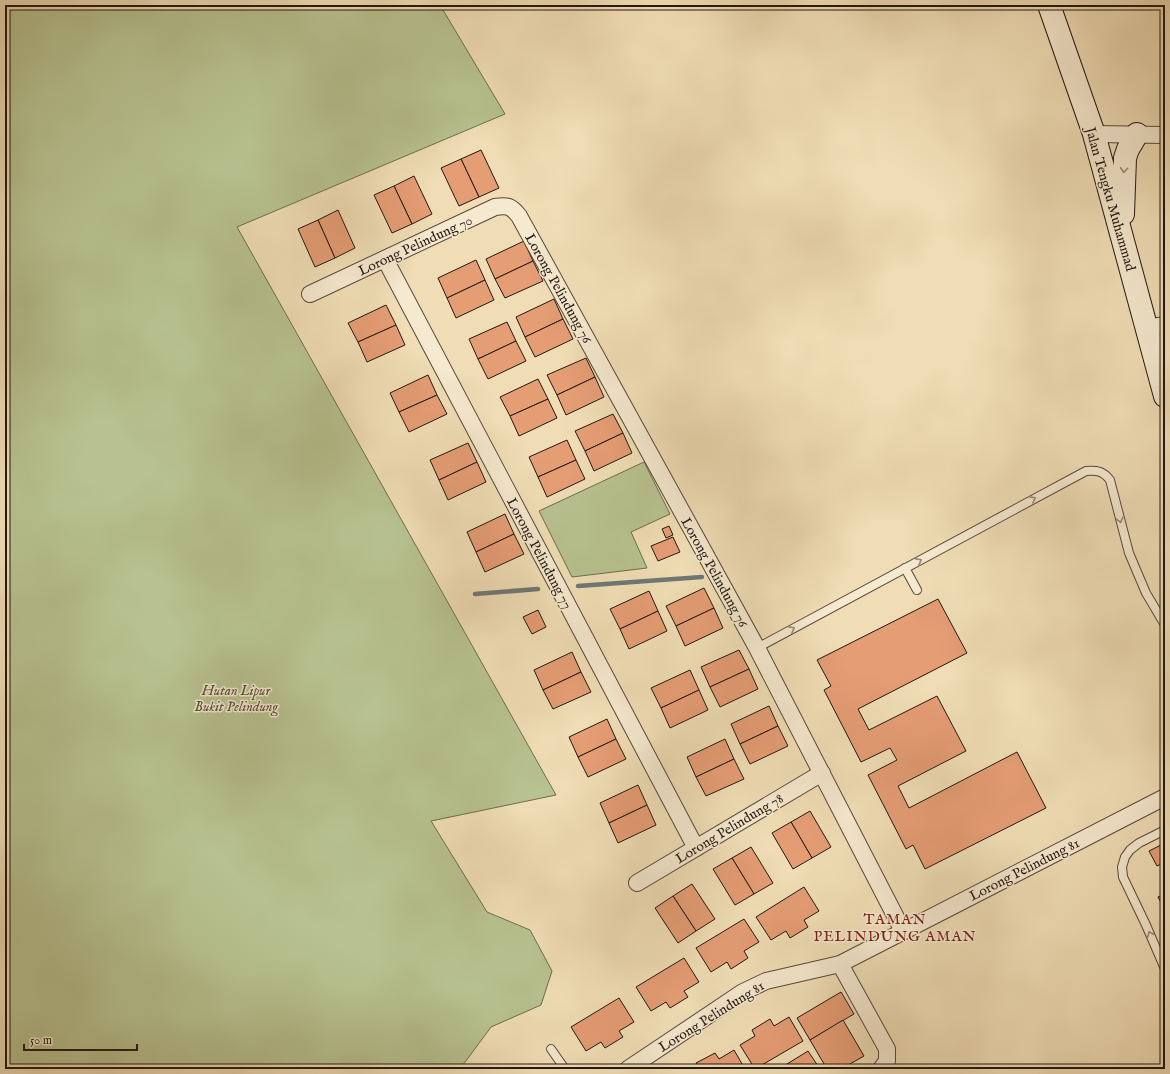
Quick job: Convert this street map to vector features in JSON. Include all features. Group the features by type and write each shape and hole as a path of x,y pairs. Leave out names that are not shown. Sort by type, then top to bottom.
{"main road":[{"name":"Jalan Tengku Muhammad","path":"1049,5 1094,134 1122,236 1156,327 1165,396"},
{"path":"1122,236 1126,158 1128,150 1137,134"}],"street":[{"path":"1094,134 1165,135"},
{"name":"Lorong Pelindung 70","path":"310,294 495,207 503,206 512,208 519,216"},
{"name":"Lorong Pelindung 76","path":"519,216 757,648 903,932"},
{"name":"Lorong Pelindung 77","path":"385,259 696,848"},
{"name":"Lorong Pelindung 78","path":"637,883 822,773"},
{"name":"Lorong Pelindung 81","path":"628,1069 743,992 766,981 840,964 1165,797"},
{"path":"840,964 886,1049 887,1061 882,1069"}],"lane":[{"path":"757,648 1086,471 1097,470 1105,473 1110,480 1129,553 1146,593 1165,625"},
{"path":"905,568 917,590"},
{"path":"1165,830 1139,843 1130,850 1125,857 1122,867 1123,877 1146,925 1165,970"},
{"path":"551,1049 565,1069"}],"green space":[{"name":"Hutan Lipur Bukit Pelindung","path":"5,5 440,5 505,114 237,227 556,795 431,821 487,912 530,930 552,971 541,1005 491,1027 460,1069 5,1069"},
{"path":"644,462 670,514 631,532 647,568 572,577 539,511"}],"building":[{"path":"481,150 499,188 479,197 461,159"},
{"path":"461,159 479,197 459,206 441,168"},
{"path":"414,176 432,214 412,224 394,186"},
{"path":"394,186 412,224 392,233 374,195"},
{"path":"338,210 355,248 335,258 318,220"},
{"path":"318,220 335,258 315,267 298,229"},
{"path":"524,241 533,261 495,279 486,259"},
{"path":"476,260 485,280 447,298 438,278"},
{"path":"533,261 543,281 505,298 495,279"},
{"path":"485,280 494,300 456,318 447,298"},
{"path":"554,299 563,319 525,337 516,317"},
{"path":"386,305 396,325 358,342 348,323"},
{"path":"563,319 573,339 535,357 525,337"},
{"path":"507,322 516,341 478,359 469,339"},
{"path":"396,325 405,345 367,362 358,342"},
{"path":"516,341 526,361 488,379 478,359"},
{"path":"586,358 595,377 557,395 547,375"},
{"path":"428,375 437,395 399,412 390,393"},
{"path":"595,377 604,397 566,415 557,395"},
{"path":"538,379 548,399 510,416 500,397"},
{"path":"437,395 447,414 409,432 399,412"},
{"path":"548,399 557,418 519,436 510,416"},
{"path":"613,414 623,433 585,451 575,431"},
{"path":"623,433 632,453 594,471 585,451"},
{"path":"567,440 576,460 538,477 529,457"},
{"path":"468,443 477,462 439,480 430,460"},
{"path":"576,460 585,479 547,497 538,477"},
{"path":"477,462 486,482 448,500 439,480"},
{"path":"505,514 514,534 476,552 467,532"},
{"path":"669,526 673,535 666,538 662,529"},
{"path":"514,534 524,554 485,572 476,552"},
{"path":"673,537 680,552 658,561 651,546"},
{"path":"704,588 714,608 676,626 666,606"},
{"path":"649,591 658,611 620,629 610,609"},
{"path":"938,599 967,653 858,709 869,730 937,696 966,751 898,786 909,808 1017,752 1046,808 925,869 913,845 906,849 868,775 897,760 890,748 861,762 824,690 831,686 817,660"},
{"path":"714,608 723,628 685,646 676,626"},
{"path":"538,610 546,627 532,634 523,617"},
{"path":"658,611 667,631 629,649 620,629"},
{"path":"739,650 749,669 710,687 701,667"},
{"path":"572,652 581,672 543,690 534,670"},
{"path":"749,669 758,689 720,707 710,687"},
{"path":"690,670 699,690 661,708 651,688"},
{"path":"581,672 591,692 553,709 543,690"},
{"path":"699,690 708,710 670,728 661,708"},
{"path":"769,706 778,726 740,744 731,724"},
{"path":"607,719 616,739 578,757 569,737"},
{"path":"778,726 788,746 750,764 740,744"},
{"path":"616,739 626,759 588,777 578,757"},
{"path":"725,739 734,759 696,777 687,757"},
{"path":"734,759 744,779 706,796 696,777"},
{"path":"638,785 647,805 609,823 600,803"},
{"path":"647,805 656,825 618,843 609,823"},
{"path":"810,811 831,847 812,858 791,822"},
{"path":"791,822 812,858 793,869 772,833"},
{"path":"1165,843 1165,862 1157,866 1149,851"},
{"path":"751,847 773,883 754,894 732,858"},
{"path":"732,858 754,894 735,905 713,869"},
{"path":"692,884 715,919 696,931 673,896"},
{"path":"804,887 819,911 804,920 808,927 790,938 786,931 771,940 756,917"},
{"path":"1165,894 1165,910 1158,897"},
{"path":"673,896 696,931 678,943 655,908"},
{"path":"744,919 759,942 744,951 748,958 731,969 727,962 711,972 696,948"},
{"path":"684,958 699,982 684,991 688,997 670,1008 666,1002 651,1011 636,987"},
{"path":"841,992 854,1014 810,1040 797,1018"},
{"path":"619,998 634,1022 619,1031 623,1037 605,1048 601,1042 586,1051 571,1027"},
{"path":"789,1017 803,1041 755,1069 740,1045 755,1036 752,1030 770,1019 774,1026"},
{"path":"843,1020 864,1056 841,1069 827,1069 810,1040"},
{"path":"734,1050 745,1069 700,1069 696,1063 715,1053 719,1059"},
{"path":"808,1051 820,1069 779,1069"}],"waterway":[{"path":"578,586 702,577"},
{"path":"475,594 538,589"}],"district":[{"name":"TAMAN PELINDUNG AMAN","path":"895,928"}]}
